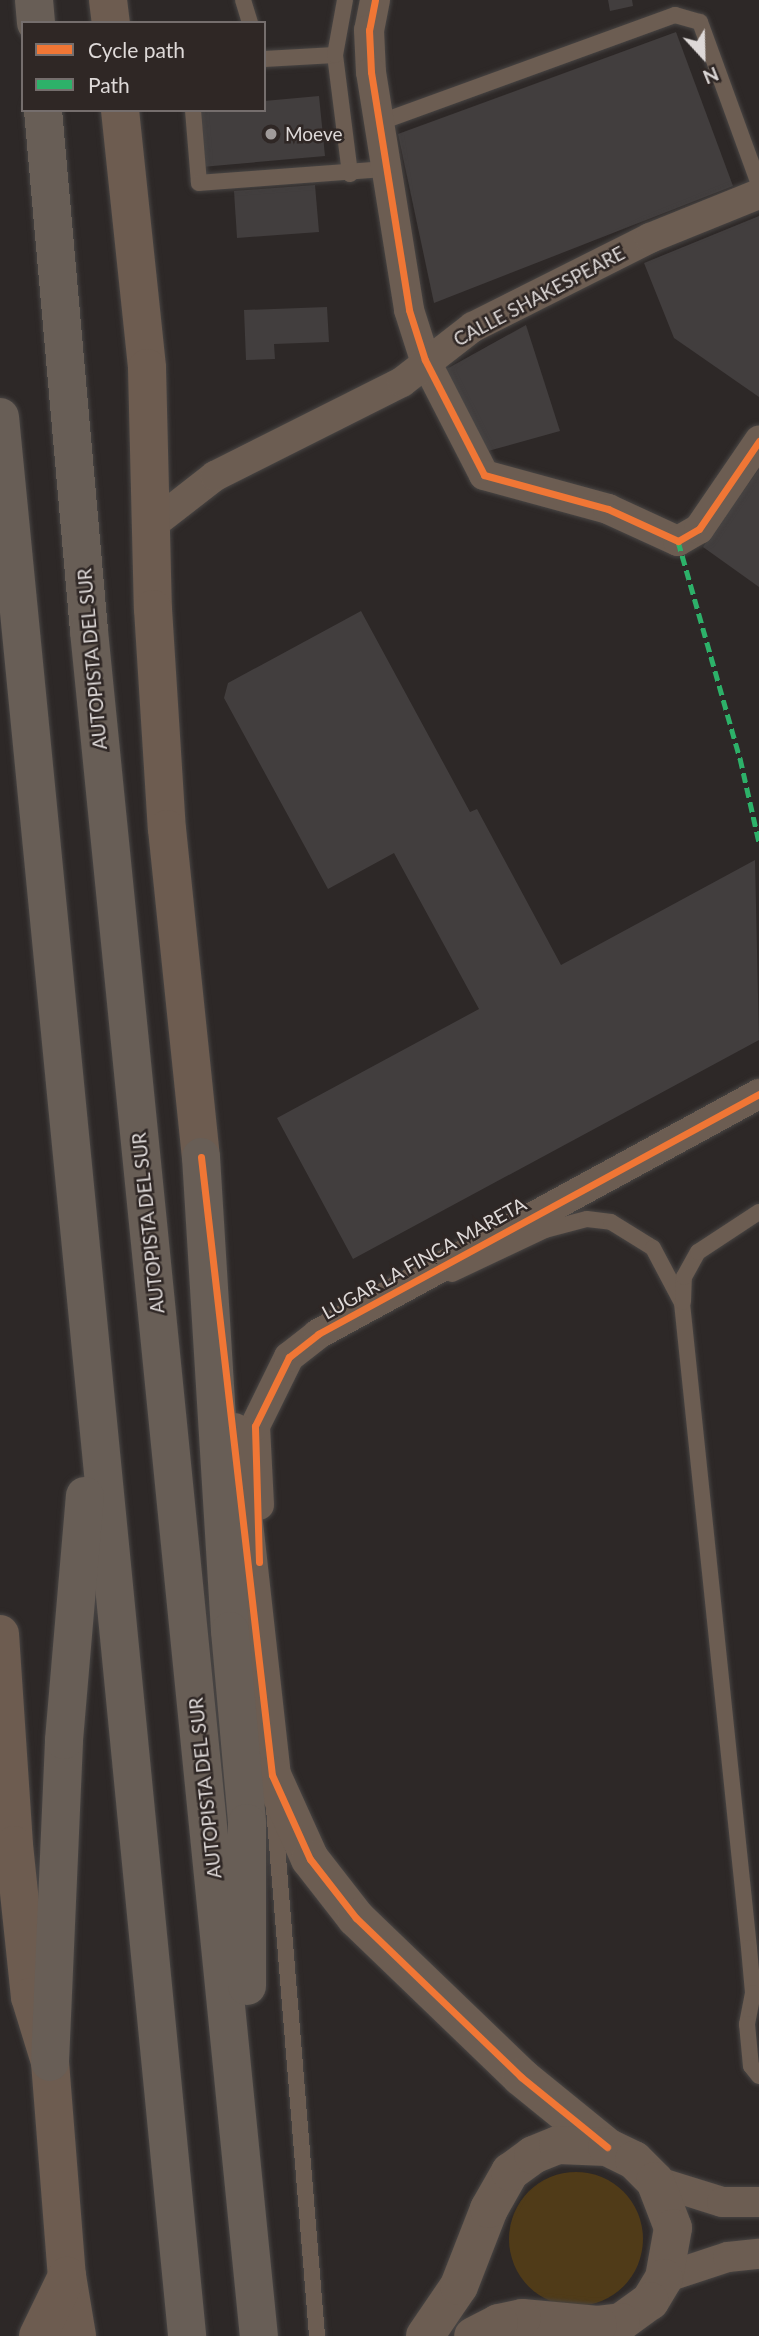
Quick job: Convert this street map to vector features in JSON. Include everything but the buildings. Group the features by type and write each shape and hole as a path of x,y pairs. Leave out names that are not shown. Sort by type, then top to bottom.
{"highway":[{"path":"34,0 36,21"},
{"name":"AUTOPISTA DEL SUR","path":"43,112 89,631 259,2336"},
{"path":"0,417 187,2336"},
{"path":"0,536 20,636"},
{"path":"201,1157 230,1631 247,1822 246,2202"},
{"path":"50,2062 64,1740 93,1392"}],"main road":[{"path":"108,0 111,21"},
{"path":"120,112 147,368 167,829 201,1157"},
{"path":"0,1634 13,1845 30,1997 50,2062 66,2276 77,2336"},
{"path":"38,2336 66,2276"}],"street":[{"path":"375,0 369,30 378,123 409,310 425,360 484,475 608,509 678,541 699,529 759,441"},
{"name":"CALLE SHAKESPEARE","path":"152,525 215,476 402,382 425,360 473,327 627,250 759,194"},
{"name":"LUGAR LA FINCA MARETA","path":"259,1640 255,1426 271,1385 289,1357 318,1334 759,1094"},
{"path":"201,1157 259,1640 272,1775 310,1859 356,1918 521,2077 607,2147 634,2160 655,2181 673,2228 664,2278 650,2301 614,2329 522,2318 499,2323 473,2336"},
{"path":"425,2336 459,2286 489,2209 510,2172 533,2155 558,2145 607,2147"},
{"path":"655,2181 722,2203 759,2202"},
{"path":"664,2278 728,2257 759,2254"}],"lane":[{"path":"243,0 249,21"},
{"path":"345,0 334,55 351,174"},
{"path":"378,123 675,15 700,22 759,184"},
{"path":"266,59 334,55"},
{"path":"192,112 199,183 351,174 385,169"},
{"path":"759,1212 698,1252 684,1277 682,1303 748,1936 753,1993 747,2024 751,2066 759,2076"},
{"path":"419,1278 461,1273 545,1230 587,1219 621,1226 653,1248 682,1303"},
{"path":"272,1775 317,2336"}],"shaded area":[{"path":"576,2172 602,2177 623,2192 638,2213 643,2239 638,2265 623,2286 602,2301 576,2306 550,2301 529,2286 514,2265 509,2239 514,2213 529,2192 550,2177"}],"marked path":[{"path":"678,541 740,758 759,842"}],"cycle path":[{"path":"375,0 369,30 371,72 409,310 425,360 484,475 608,509 678,541 699,529 759,441"},
{"path":"259,1562 255,1426 289,1357 318,1334 759,1094"},
{"path":"201,1157 272,1775 310,1859 356,1918 521,2077 607,2147"}],"place":[{"name":"Moeve","path":"271,134"}]}
